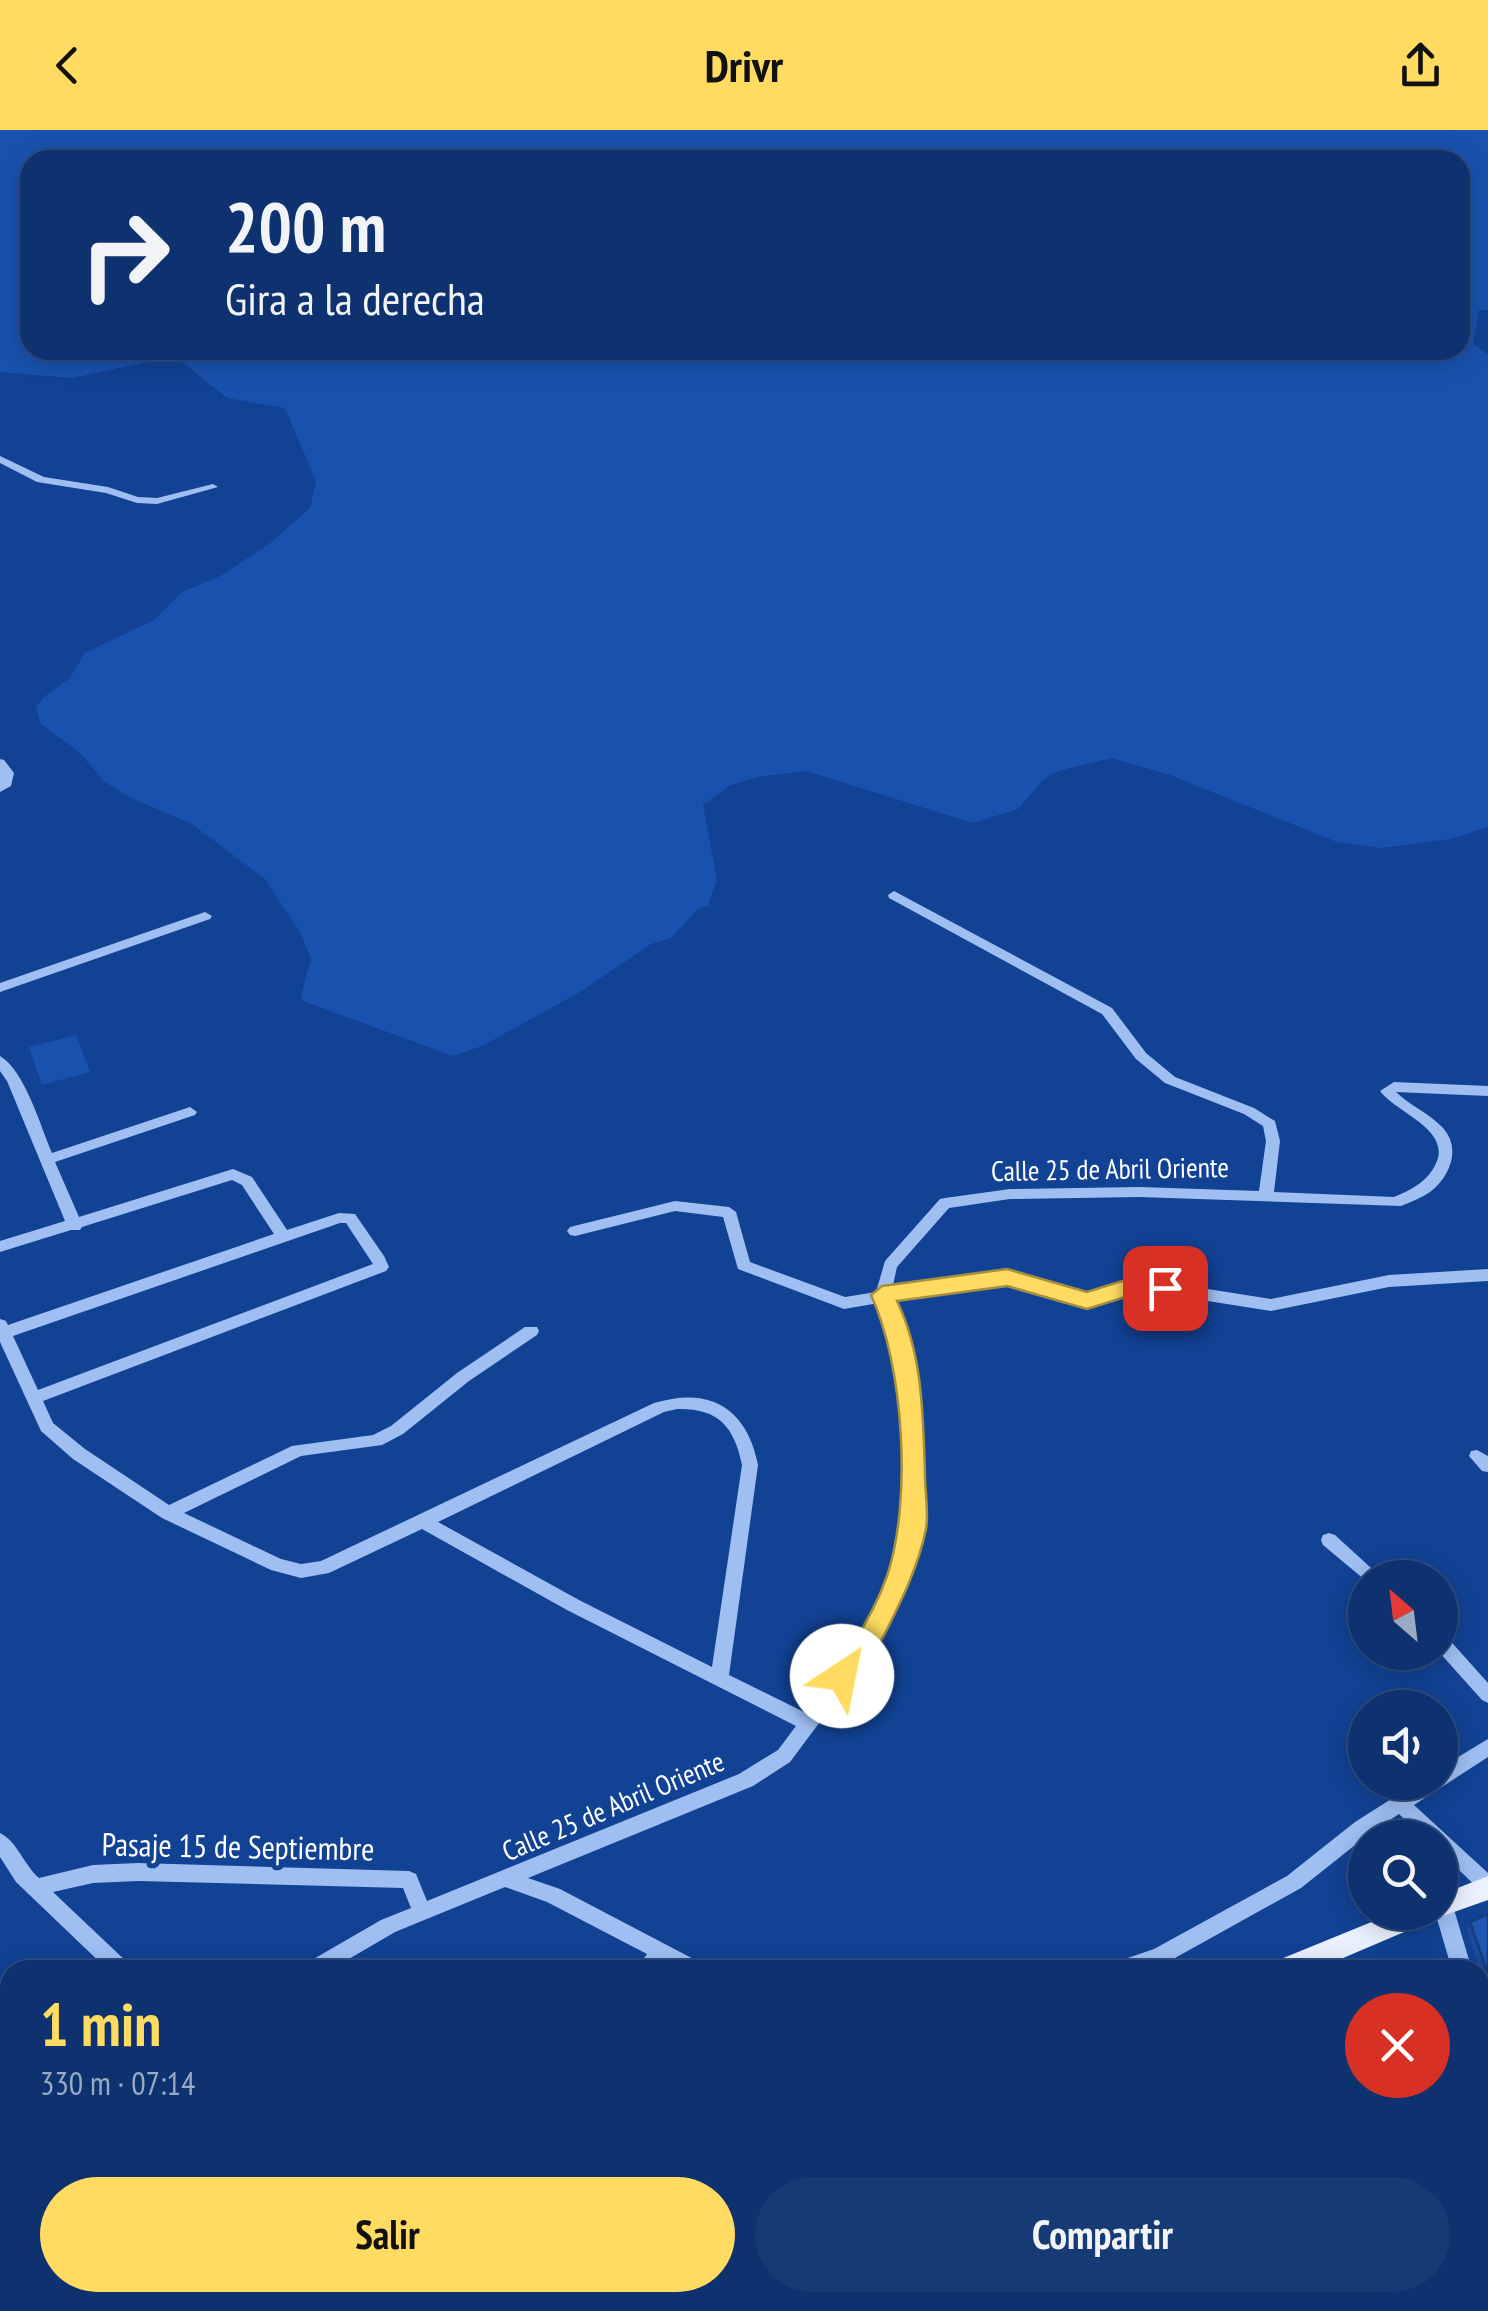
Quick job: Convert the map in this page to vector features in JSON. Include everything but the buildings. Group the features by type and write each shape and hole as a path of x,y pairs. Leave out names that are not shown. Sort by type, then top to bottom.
{"main road":[{"path":"1458,1899 1488,1886"},
{"path":"1310,1960 1384,1930"}],"street":[{"path":"0,459 40,480 108,490 137,500 157,501 213,488"},
{"path":"0,764 8,773 7,784 0,788"},
{"path":"894,894 1107,1011 1142,1056 1170,1080 1250,1111 1270,1124 1273,1141 1266,1196"},
{"path":"0,988 206,916"},
{"path":"0,1061 48,1159 75,1226"},
{"name":"Calle 25 de Abril Oriente","path":"331,1960 422,1912 509,1880 746,1780 784,1756 861,1654 899,1580 914,1526 910,1394 898,1327 882,1295 890,1265 946,1203 1028,1194 1139,1192 1396,1202 1432,1185 1448,1154 1448,1143 1441,1132 1387,1091 1394,1087 1488,1092"},
{"path":"48,1159 190,1112"},
{"path":"0,1247 233,1174 248,1181 282,1234"},
{"path":"575,1231 675,1206 729,1212 743,1265 844,1303 1007,1277 1087,1301 1138,1284 1272,1305 1389,1282 1488,1275"},
{"path":"35,1396 381,1267 350,1218 282,1234 2,1328 46,1427 79,1454 168,1513 276,1565 300,1571 322,1568 424,1522 660,1407 690,1400 717,1409 740,1431 750,1465 720,1676"},
{"path":"168,1513 298,1450 376,1440 398,1430 462,1376 531,1330"},
{"path":"424,1522 573,1605 806,1722"},
{"path":"1329,1540 1353,1560"},
{"path":"1458,1661 1488,1695"},
{"path":"1458,1766 1488,1747"},
{"path":"1149,1960 1294,1882 1362,1828 1407,1800"},
{"path":"1401,1804 1418,1820"},
{"path":"0,1842 34,1888 111,1960"},
{"path":"1458,1858 1488,1886"},
{"name":"Pasaje 15 de Septiembre","path":"34,1888 93,1874 351,1876 409,1880 422,1912"},
{"path":"509,1880 553,1895 677,1960"},
{"path":"1445,1930 1458,1960"},
{"path":"654,1960 661,1952"}],"shaded area":[{"path":"0,130 1488,130 1488,310 1479,310 1473,343 1488,355 1488,827 1450,839 1380,848 1337,842 1170,775 1112,758 1058,771 1044,779 1018,809 973,823 806,771 756,777 729,786 703,805 717,880 708,906 698,909 671,938 651,944 580,992 482,1046 453,1056 303,1001 301,995 311,959 300,932 265,879 192,824 129,797 104,781 79,752 40,723 36,707 70,678 85,653 154,620 182,592 220,576 268,545 310,508 316,481 285,408 227,398 180,360 1470,360 1470,150 20,150 20,360 156,360 73,378 0,372"},
{"path":"76,1035 90,1072 42,1085 29,1047"}],"route":[{"path":"842,1676 861,1654 899,1580 914,1526 910,1394 898,1327 882,1295 1007,1277 1087,1301 1138,1284 1165,1288"}]}
